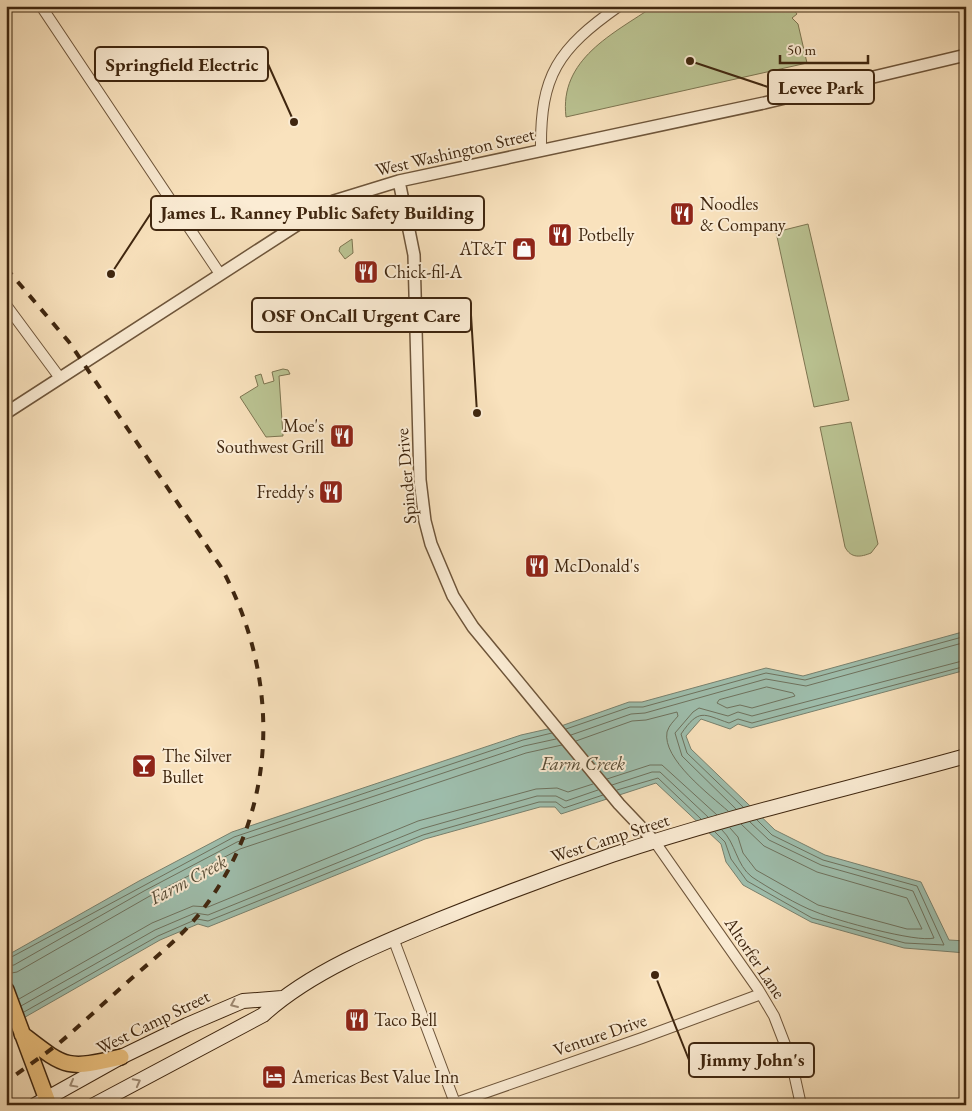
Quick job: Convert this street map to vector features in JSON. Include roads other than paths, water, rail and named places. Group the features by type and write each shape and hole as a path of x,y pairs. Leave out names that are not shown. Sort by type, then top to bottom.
{"main road":[{"name":"West Camp Street","path":"94,1105 263,1015 282,998 312,980 393,938 469,907 613,855 655,842 771,808 966,756"},
{"path":"6,990 22,1034 43,1103"},
{"name":"West Camp Street","path":"43,1103 121,1057 187,1024 243,1001 282,998"},
{"path":"22,1034 58,1061 67,1064 89,1065 121,1057"}],"street":[{"path":"40,6 172,199 220,274"},
{"path":"541,150 543,100 551,74 580,35 619,6"},
{"name":"West Washington Street","path":"6,413 334,202 400,181 764,103 966,54"},
{"name":"Spinder Drive","path":"400,181 414,255 420,480 425,521 431,544 453,596 473,626 619,804 655,842"},
{"path":"6,305 60,378"},
{"name":"Altorfer Lane","path":"655,842 761,994 774,1016 791,1060 801,1105"},
{"path":"393,938 452,1104"},
{"name":"Venture Drive","path":"452,1104 642,1038 761,994"}],"water":[{"name":"Farm Creek","path":"966,631 966,670 751,728 738,724 730,729 701,719 686,736 691,749 775,830 825,855 921,882 949,940 966,941 966,953 904,948 811,922 743,885 726,862 721,844 656,783 561,814 555,807 540,807 425,839 208,927 198,924 160,940 6,1028 6,956 139,881 232,832 521,735 561,726 629,702 642,702 766,668 803,676"}],"railway":[{"path":"6,268 69,342 221,567 241,610 254,654 262,698 263,743 258,788 245,832 226,873 200,913 168,947 67,1036 6,1082"}],"place":[{"name":"Levee Park","path":"690,61"},
{"name":"Springfield Electric","path":"294,122"},
{"name":"Noodles & Company","path":"682,214"},
{"name":"Potbelly","path":"560,235"},
{"name":"AT&T","path":"524,249"},
{"name":"Chick-fil-A","path":"366,272"},
{"name":"James L. Ranney Public Safety Building","path":"111,274"},
{"name":"OSF OnCall Urgent Care","path":"477,413"},
{"name":"Moe's Southwest Grill","path":"342,436"},
{"name":"Freddy's","path":"331,492"},
{"name":"McDonald's","path":"537,566"},
{"name":"The Silver Bullet","path":"144,766"},
{"name":"Jimmy John's","path":"655,975"},
{"name":"Taco Bell","path":"357,1020"},
{"name":"Americas Best Value Inn","path":"274,1077"}]}
